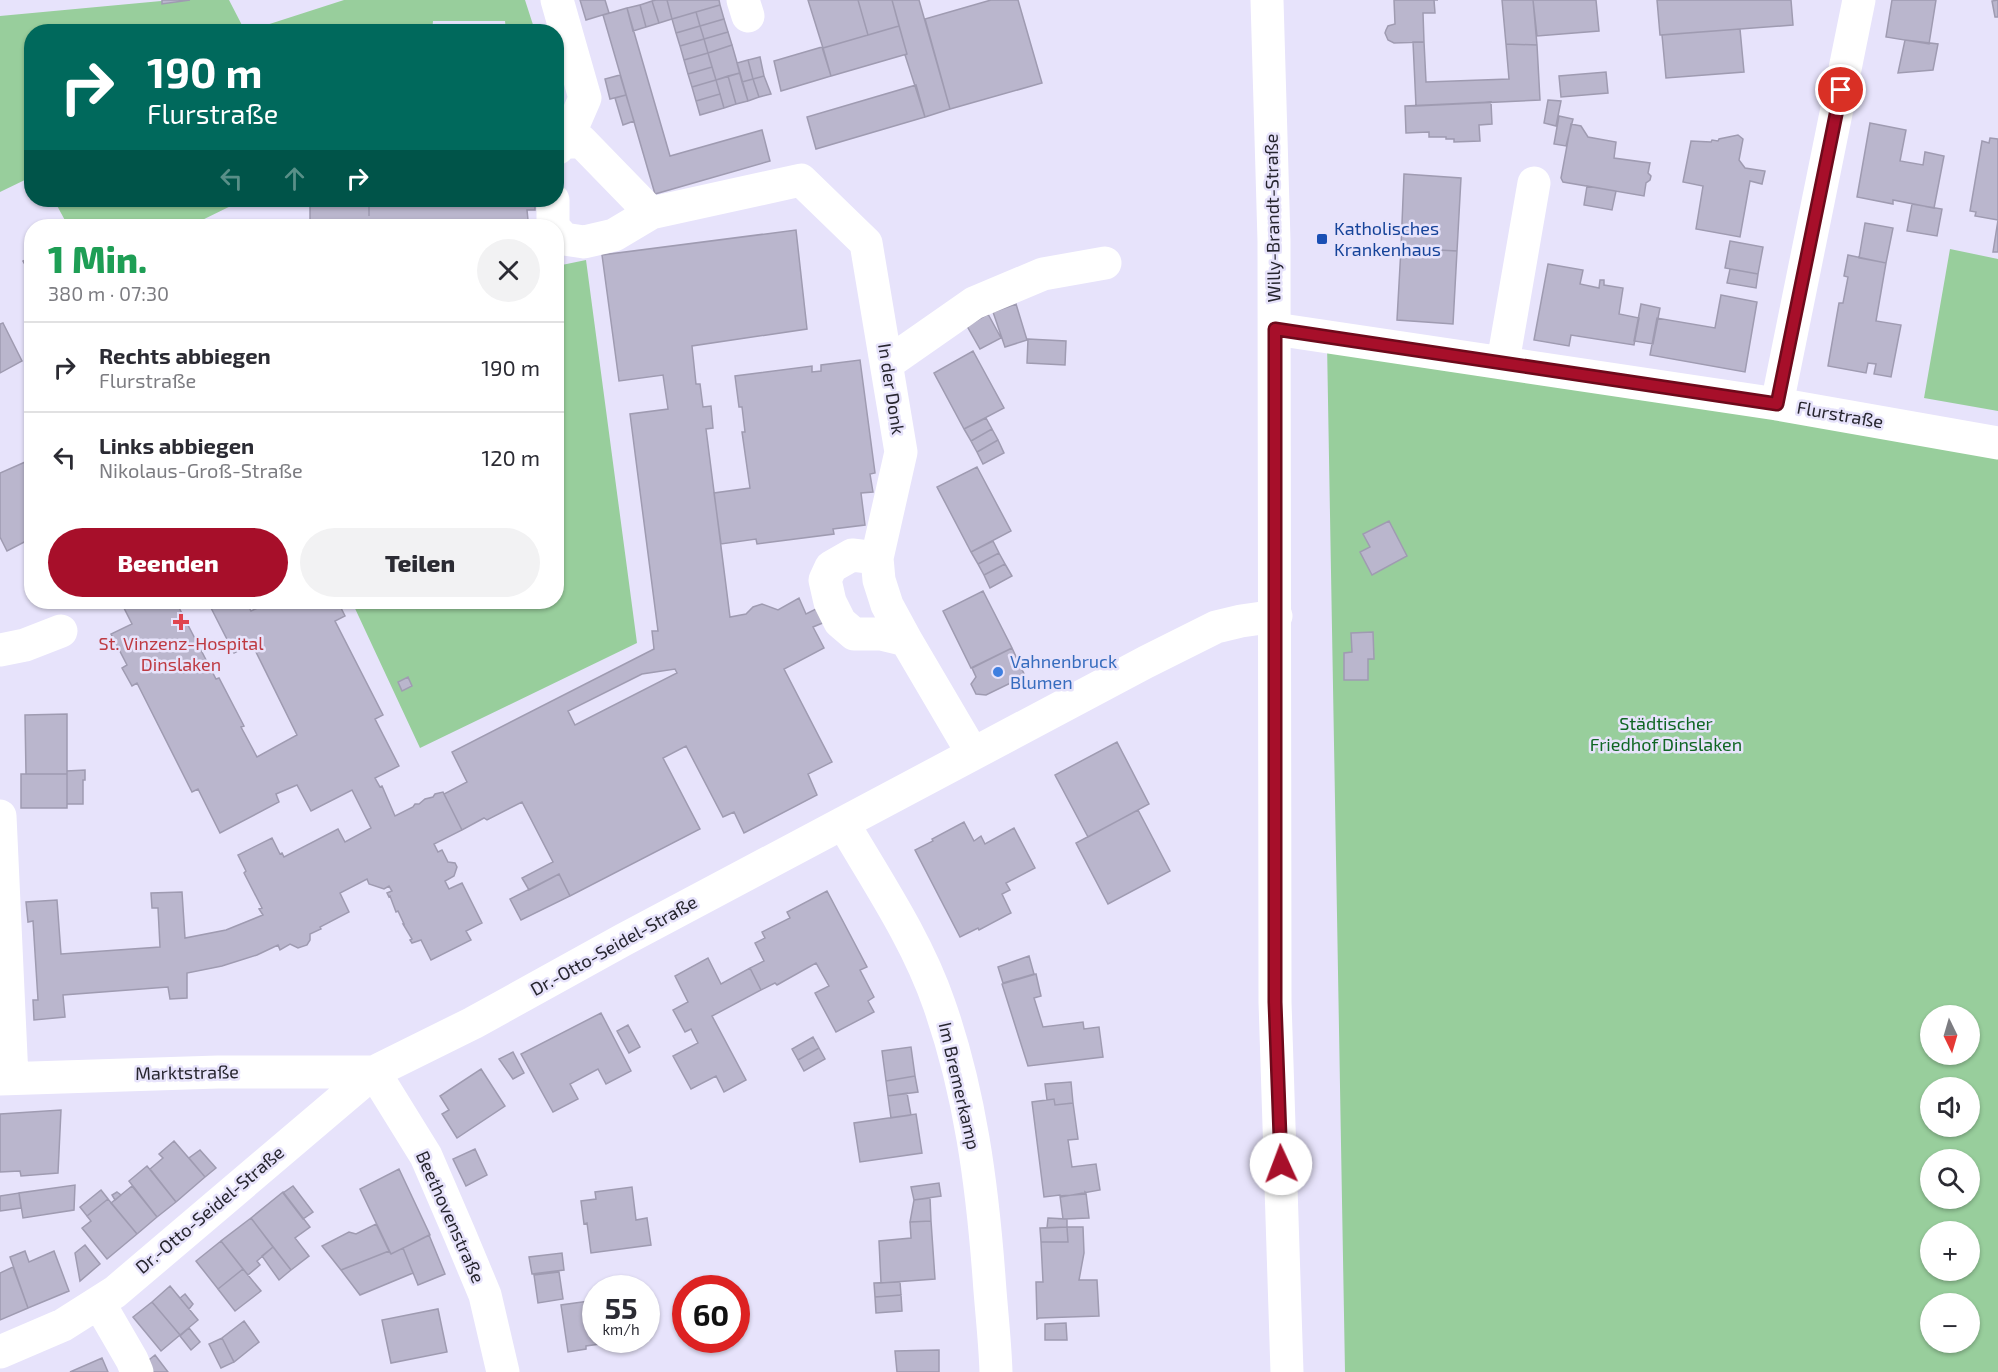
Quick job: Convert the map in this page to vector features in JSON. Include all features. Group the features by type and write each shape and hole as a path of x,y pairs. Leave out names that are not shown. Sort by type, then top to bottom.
{"street":[{"path":"557,0 564,24"},
{"name":"Willy-Brandt-Straße","path":"1267,0 1275,241 1275,1002 1287,1372"},
{"path":"1777,404 1859,0"},
{"path":"564,24 585,98 565,148"},
{"path":"565,148 581,141 651,213"},
{"name":"In der Donk","path":"564,239 584,242 614,235 651,213 801,180 866,243 902,452 877,558 879,580 887,605 906,640 973,753"},
{"path":"1503,362 1534,183"},
{"path":"888,363 974,303 1043,274 1105,263"},
{"name":"Flurstraße","path":"1275,329 1777,404 1998,443"},
{"path":"877,558 852,555 831,567 825,580 830,602 840,622 854,634 881,634 906,640"},
{"name":"Dr.-Otto-Seidel-Straße","path":"0,1352 63,1325 115,1292 374,1072 473,1023 623,940 1146,662 1216,627 1276,616"},
{"path":"0,650 25,645 61,631"},
{"path":"0,816 6,1078"},
{"name":"Im Bremerkamp","path":"843,823 905,928 939,1003 952,1047 971,1120 984,1206 996,1372"},
{"name":"Marktstraße","path":"6,1078 218,1072 374,1072"},
{"name":"Beethovenstraße","path":"374,1072 426,1156 460,1234 484,1295 503,1372"},
{"path":"99,1303 137,1372"}],"green space":[{"path":"172,0 229,0 241,24 24,24 24,180 0,192 0,16"},
{"path":"344,0 525,0 533,24 505,24 505,21 433,21 433,24 270,24"},
{"path":"58,207 229,207 204,219 64,219"},
{"path":"1950,249 1998,259 1998,411 1924,398"},
{"path":"586,260 637,643 420,748 355,609 564,609 564,265"},
{"name":"Städtischer Friedhof Dinslaken","path":"1327,343 1998,451 1998,1372 1345,1372"}],"building":[{"path":"162,0 190,0 162,4"},
{"path":"580,0 605,0 609,13 586,20"},
{"path":"667,0 672,19 659,23 652,1"},
{"path":"667,0 719,0 720,5 672,19"},
{"path":"808,0 858,0 868,35 823,48"},
{"path":"858,0 892,0 899,26 868,35"},
{"path":"892,0 919,0 950,109 925,117 905,55 907,54"},
{"path":"991,0 1018,0 1042,83 950,109 925,19"},
{"path":"1394,0 1434,0 1435,13 1423,13 1424,42 1394,43 1388,40 1386,30 1388,26 1395,24"},
{"path":"1502,0 1533,0 1537,45 1506,44"},
{"path":"1533,0 1596,0 1599,31 1537,36"},
{"path":"1657,0 1791,0 1793,25 1660,35"},
{"path":"1892,0 1936,0 1929,44 1886,37"},
{"path":"1998,0 1998,17 1995,17 1992,1"},
{"path":"652,1 659,23 646,27 640,5"},
{"path":"640,5 646,27 633,31 627,8"},
{"path":"720,5 724,19 700,26 696,12"},
{"path":"627,8 670,156 762,130 770,161 655,194 603,15"},
{"path":"696,12 700,26 676,33 672,19"},
{"path":"724,19 728,32 704,39 700,26"},
{"path":"700,26 704,39 680,46 676,33"},
{"path":"899,26 907,54 831,76 823,48"},
{"path":"1740,29 1744,72 1666,78 1662,35"},
{"path":"728,32 732,45 708,53 704,39"},
{"path":"704,39 708,53 684,60 680,46"},
{"path":"1905,40 1938,44 1933,70 1898,73"},
{"path":"1413,42 1424,42 1426,82 1509,79 1506,44 1537,45 1540,100 1416,106"},
{"path":"732,45 740,73 716,80 708,53"},
{"path":"822,47 831,76 781,91 774,61"},
{"path":"708,53 712,67 688,74 684,60"},
{"path":"760,57 764,76 753,79 748,60"},
{"path":"748,60 753,79 742,82 737,63"},
{"path":"712,67 716,80 692,87 688,74"},
{"path":"1606,72 1608,93 1561,97 1559,76"},
{"path":"740,73 748,101 736,104 728,76"},
{"path":"620,75 626,95 610,99 605,79"},
{"path":"728,76 736,104 724,108 716,80"},
{"path":"764,76 771,94 759,97 753,79"},
{"path":"753,79 759,97 748,101 742,82"},
{"path":"716,80 720,94 696,101 692,87"},
{"path":"916,85 925,117 816,149 807,117"},
{"path":"720,94 724,108 700,115 696,101"},
{"path":"626,95 634,121 623,125 615,98"},
{"path":"1548,100 1561,101 1556,126 1544,123"},
{"path":"1491,102 1492,124 1479,125 1480,141 1454,142 1454,139 1446,139 1446,137 1429,137 1429,132 1406,133 1405,106"},
{"path":"1559,116 1573,119 1566,146 1554,144"},
{"path":"1870,123 1906,130 1900,161 1923,165 1925,152 1944,156 1934,208 1893,200 1893,204 1857,197"},
{"path":"1571,124 1581,126 1588,137 1616,142 1614,158 1650,163 1648,173 1651,176 1646,183 1644,196 1563,182 1561,178"},
{"path":"1738,135 1743,139 1739,160 1745,168 1765,171 1762,184 1750,181 1740,237 1696,229 1703,186 1683,182 1691,141 1711,142"},
{"path":"1990,138 1998,139 1998,220 1975,216 1976,212 1970,211 1982,141 1989,143"},
{"path":"1404,174 1461,178 1457,251 1401,248"},
{"path":"1587,186 1616,191 1612,210 1584,205"},
{"path":"1912,204 1942,209 1937,236 1907,231"},
{"path":"310,207 535,207 535,210 527,210 528,219 310,219"},
{"path":"1998,220 1998,252 1993,252"},
{"path":"1865,223 1893,228 1886,263 1859,258"},
{"path":"796,230 807,329 692,346 696,384 700,384 703,407 711,406 713,428 706,429 730,617 746,614 753,607 762,604 778,610 799,598 806,614 818,608 825,622 813,627 824,648 784,669 832,762 808,774 817,795 744,833 734,812 723,817 686,746 663,758 700,829 570,896 559,874 529,890 522,878 553,862 522,802 462,830 444,794 467,782 452,752 654,649 652,631 658,631 630,414 668,409 663,375 619,381 602,255","holes":["675,669 677,673 575,725 568,711 642,674"]},
{"path":"1730,241 1763,247 1758,274 1725,268"},
{"path":"1401,248 1457,251 1453,324 1397,320"},
{"path":"1848,255 1886,263 1876,321 1901,325 1891,377 1874,374 1876,364 1868,363 1866,373 1828,366 1839,303 1843,303 1848,277 1844,276"},
{"path":"1548,264 1583,270 1580,284 1599,288 1600,280 1604,280 1604,285 1623,288 1619,314 1639,318 1634,345 1571,335 1569,346 1534,340"},
{"path":"1730,269 1758,274 1756,288 1727,283"},
{"path":"1721,295 1757,302 1745,372 1650,355 1657,318 1715,328"},
{"path":"1016,304 1027,340 1005,347 993,312"},
{"path":"1641,304 1660,308 1653,344 1634,341"},
{"path":"988,314 1001,338 980,349 967,326"},
{"path":"3,323 22,361 0,373 0,324"},
{"path":"1028,339 1066,341 1065,365 1027,363"},
{"path":"973,351 1004,408 964,429 934,373"},
{"path":"860,360 875,473 870,474 873,492 861,493 865,525 833,529 834,534 757,544 756,539 721,544 714,493 750,488 742,432 745,432 742,407 739,407 735,376 812,366 812,372 821,371 821,365"},
{"path":"986,418 992,429 971,441 964,429"},
{"path":"992,429 998,440 977,452 971,441"},
{"path":"998,440 1004,453 983,464 977,452"},
{"path":"24,462 24,542 7,551 0,537 0,473"},
{"path":"977,467 1011,531 971,552 937,487"},
{"path":"1389,521 1407,556 1372,575 1360,552 1370,547 1363,534"},
{"path":"993,541 999,553 978,564 971,552"},
{"path":"999,553 1005,564 984,575 978,564"},
{"path":"1005,564 1012,576 990,588 984,575"},
{"path":"983,591 1012,648 971,668 943,611"},
{"path":"124,609 180,609 216,679 219,678 257,757 297,735 252,644 234,653 212,609 250,609 251,611 255,609 342,609 345,616 335,621 383,715 375,719 399,766 375,778 380,787 382,786 395,816 443,792 462,830 434,844 438,852 442,850 448,862 455,863 457,867 454,876 445,881 449,889 462,883 482,923 466,931 471,940 431,960 421,940 412,943 410,940 412,939 387,893 392,891 389,886 384,889 369,884 367,879 340,893 349,912 310,934 307,945 298,948 290,944 280,950 278,945 257,955 222,966 187,973 187,998 170,999 168,987 63,995 65,1017 34,1020 33,1000 38,1000 33,921 28,922 26,902 57,900 61,954 160,947 158,908 152,908 151,893 182,892 185,938 226,930 263,915 238,855 272,838 284,857 338,829 345,842 371,828 352,790 311,811 297,785 276,794 279,802 220,833 198,789 192,792 137,683 132,686 122,668 127,665 111,634 132,624"},
{"path":"1373,632 1374,659 1368,659 1368,680 1344,680 1344,653 1352,652 1351,633"},
{"name":"Vahnenbruck Blumen","path":"1012,648 1025,676 986,695 976,694 971,684 976,677 972,668"},
{"path":"408,677 412,686 402,691 398,682"},
{"path":"67,714 67,774 26,774 25,715"},
{"path":"1117,742 1149,804 1088,837 1055,775"},
{"path":"85,770 83,804 67,804 67,771"},
{"path":"21,774 67,774 67,808 21,808"},
{"path":"1138,810 1170,871 1108,904 1076,843"},
{"path":"964,822 974,841 981,836 985,844 1014,828 1035,868 1006,883 1010,890 1002,894 1011,913 960,937 915,850"},
{"path":"559,874 570,896 521,920 510,899"},
{"path":"827,891 867,967 860,970 874,997 868,1001 874,1012 836,1032 815,993 829,986 816,963 777,985 775,983 761,990 750,968 764,961 755,943 765,938 762,932 790,918 787,912"},
{"path":"1029,956 1034,974 1003,983 998,967"},
{"path":"708,958 721,984 750,968 761,990 712,1016 746,1080 724,1092 716,1076 691,1089 673,1056 698,1043 691,1029 685,1032 673,1010 688,1002 675,976"},
{"path":"1036,974 1041,996 1034,998 1043,1027 1083,1022 1084,1029 1099,1027 1103,1057 1028,1066 1002,984"},
{"path":"601,1013 631,1071 606,1084 598,1069 570,1084 578,1099 553,1112 521,1054"},
{"path":"628,1025 640,1047 629,1053 617,1031"},
{"path":"813,1037 819,1048 798,1060 792,1049"},
{"path":"911,1047 915,1076 886,1081 882,1051"},
{"path":"819,1048 825,1059 804,1071 798,1060"},
{"path":"513,1052 524,1073 513,1079 499,1059"},
{"path":"481,1069 505,1106 457,1138 442,1114 449,1110 440,1096"},
{"path":"915,1076 918,1092 888,1096 886,1081"},
{"path":"1071,1082 1073,1103 1055,1105 1054,1099 1047,1100 1045,1084"},
{"path":"907,1093 911,1115 891,1118 888,1096"},
{"path":"1054,1099 1055,1105 1073,1103 1078,1139 1068,1140 1072,1167 1096,1164 1100,1190 1061,1197 1060,1195 1044,1197 1032,1102"},
{"path":"61,1110 58,1173 21,1176 20,1171 0,1172 0,1114"},
{"path":"916,1114 922,1153 860,1162 854,1123"},
{"path":"174,1141 205,1177 176,1202 150,1169 163,1158 159,1154"},
{"path":"475,1149 487,1175 466,1186 453,1159"},
{"path":"200,1150 216,1168 205,1177 189,1158"},
{"path":"147,1166 176,1202 157,1217 129,1181"},
{"path":"399,1169 430,1235 391,1254 360,1189"},
{"path":"939,1183 941,1196 914,1200 911,1187"},
{"path":"75,1185 74,1210 23,1218 19,1193"},
{"path":"132,1186 157,1217 137,1234 111,1203"},
{"path":"293,1186 313,1212 303,1219 283,1193"},
{"path":"632,1187 636,1220 647,1218 651,1245 591,1253 581,1201 596,1199 595,1192"},
{"path":"101,1190 108,1199 87,1216 80,1207"},
{"path":"117,1192 121,1195 115,1200 112,1195"},
{"path":"283,1192 310,1227 295,1238 309,1256 291,1270 251,1218"},
{"path":"1085,1192 1089,1218 1063,1219 1060,1196 1085,1194"},
{"path":"19,1193 21,1208 0,1211 0,1196"},
{"path":"930,1198 931,1221 910,1222 914,1200"},
{"path":"108,1199 137,1234 107,1259 82,1228 91,1221 87,1216"},
{"path":"251,1218 273,1247 257,1261 260,1265 248,1275 221,1241"},
{"path":"1048,1218 1067,1219 1067,1227 1047,1228"},
{"path":"931,1221 935,1279 881,1283 879,1241 911,1238 910,1222"},
{"path":"376,1224 389,1251 341,1270 322,1246 349,1232 356,1234"},
{"path":"1067,1227 1083,1227 1084,1253 1079,1280 1097,1280 1099,1316 1037,1319 1036,1282 1043,1282 1041,1242 1068,1242"},
{"path":"1067,1227 1068,1242 1041,1242 1040,1228"},
{"path":"429,1235 445,1274 418,1285 403,1248"},
{"path":"221,1241 243,1269 218,1289 196,1261"},
{"path":"85,1245 100,1264 80,1281 75,1253"},
{"path":"273,1247 291,1270 279,1280 262,1256"},
{"path":"403,1248 413,1273 360,1295 341,1270 389,1251 391,1254"},
{"path":"25,1251 29,1262 54,1251 69,1291 28,1308 10,1257"},
{"path":"562,1253 564,1270 532,1274 529,1257"},
{"path":"13,1267 28,1308 0,1320 0,1273"},
{"path":"243,1269 261,1291 235,1311 218,1289"},
{"path":"559,1272 563,1299 538,1303 534,1275"},
{"path":"900,1282 901,1295 875,1297 874,1283"},
{"path":"170,1286 198,1320 180,1335 152,1302"},
{"path":"185,1294 193,1304 189,1309 180,1298"},
{"path":"901,1295 902,1311 876,1313 875,1297"},
{"path":"152,1302 180,1335 161,1351 133,1317"},
{"path":"582,1302 582,1350 568,1352 561,1305"},
{"path":"438,1309 447,1352 391,1363 382,1320"},
{"path":"244,1321 259,1342 234,1362 222,1338"},
{"path":"1066,1323 1067,1340 1045,1340 1045,1324"},
{"path":"189,1328 200,1342 191,1350 180,1336"},
{"path":"222,1338 234,1362 221,1368 209,1344"},
{"path":"939,1350 939,1372 897,1372 895,1351"},
{"path":"155,1355 168,1372 152,1372 145,1363"},
{"path":"102,1358 108,1372 70,1372"}],"place":[{"name":"Katholisches Krankenhaus","path":"1322,239"},
{"name":"St. Vinzenz-Hospital Dinslaken","path":"181,622"},
{"name":"Vahnenbruck Blumen","path":"998,672"}],"route":[{"path":"1281,1164 1275,1002 1275,329 1777,404 1841,90"}]}
